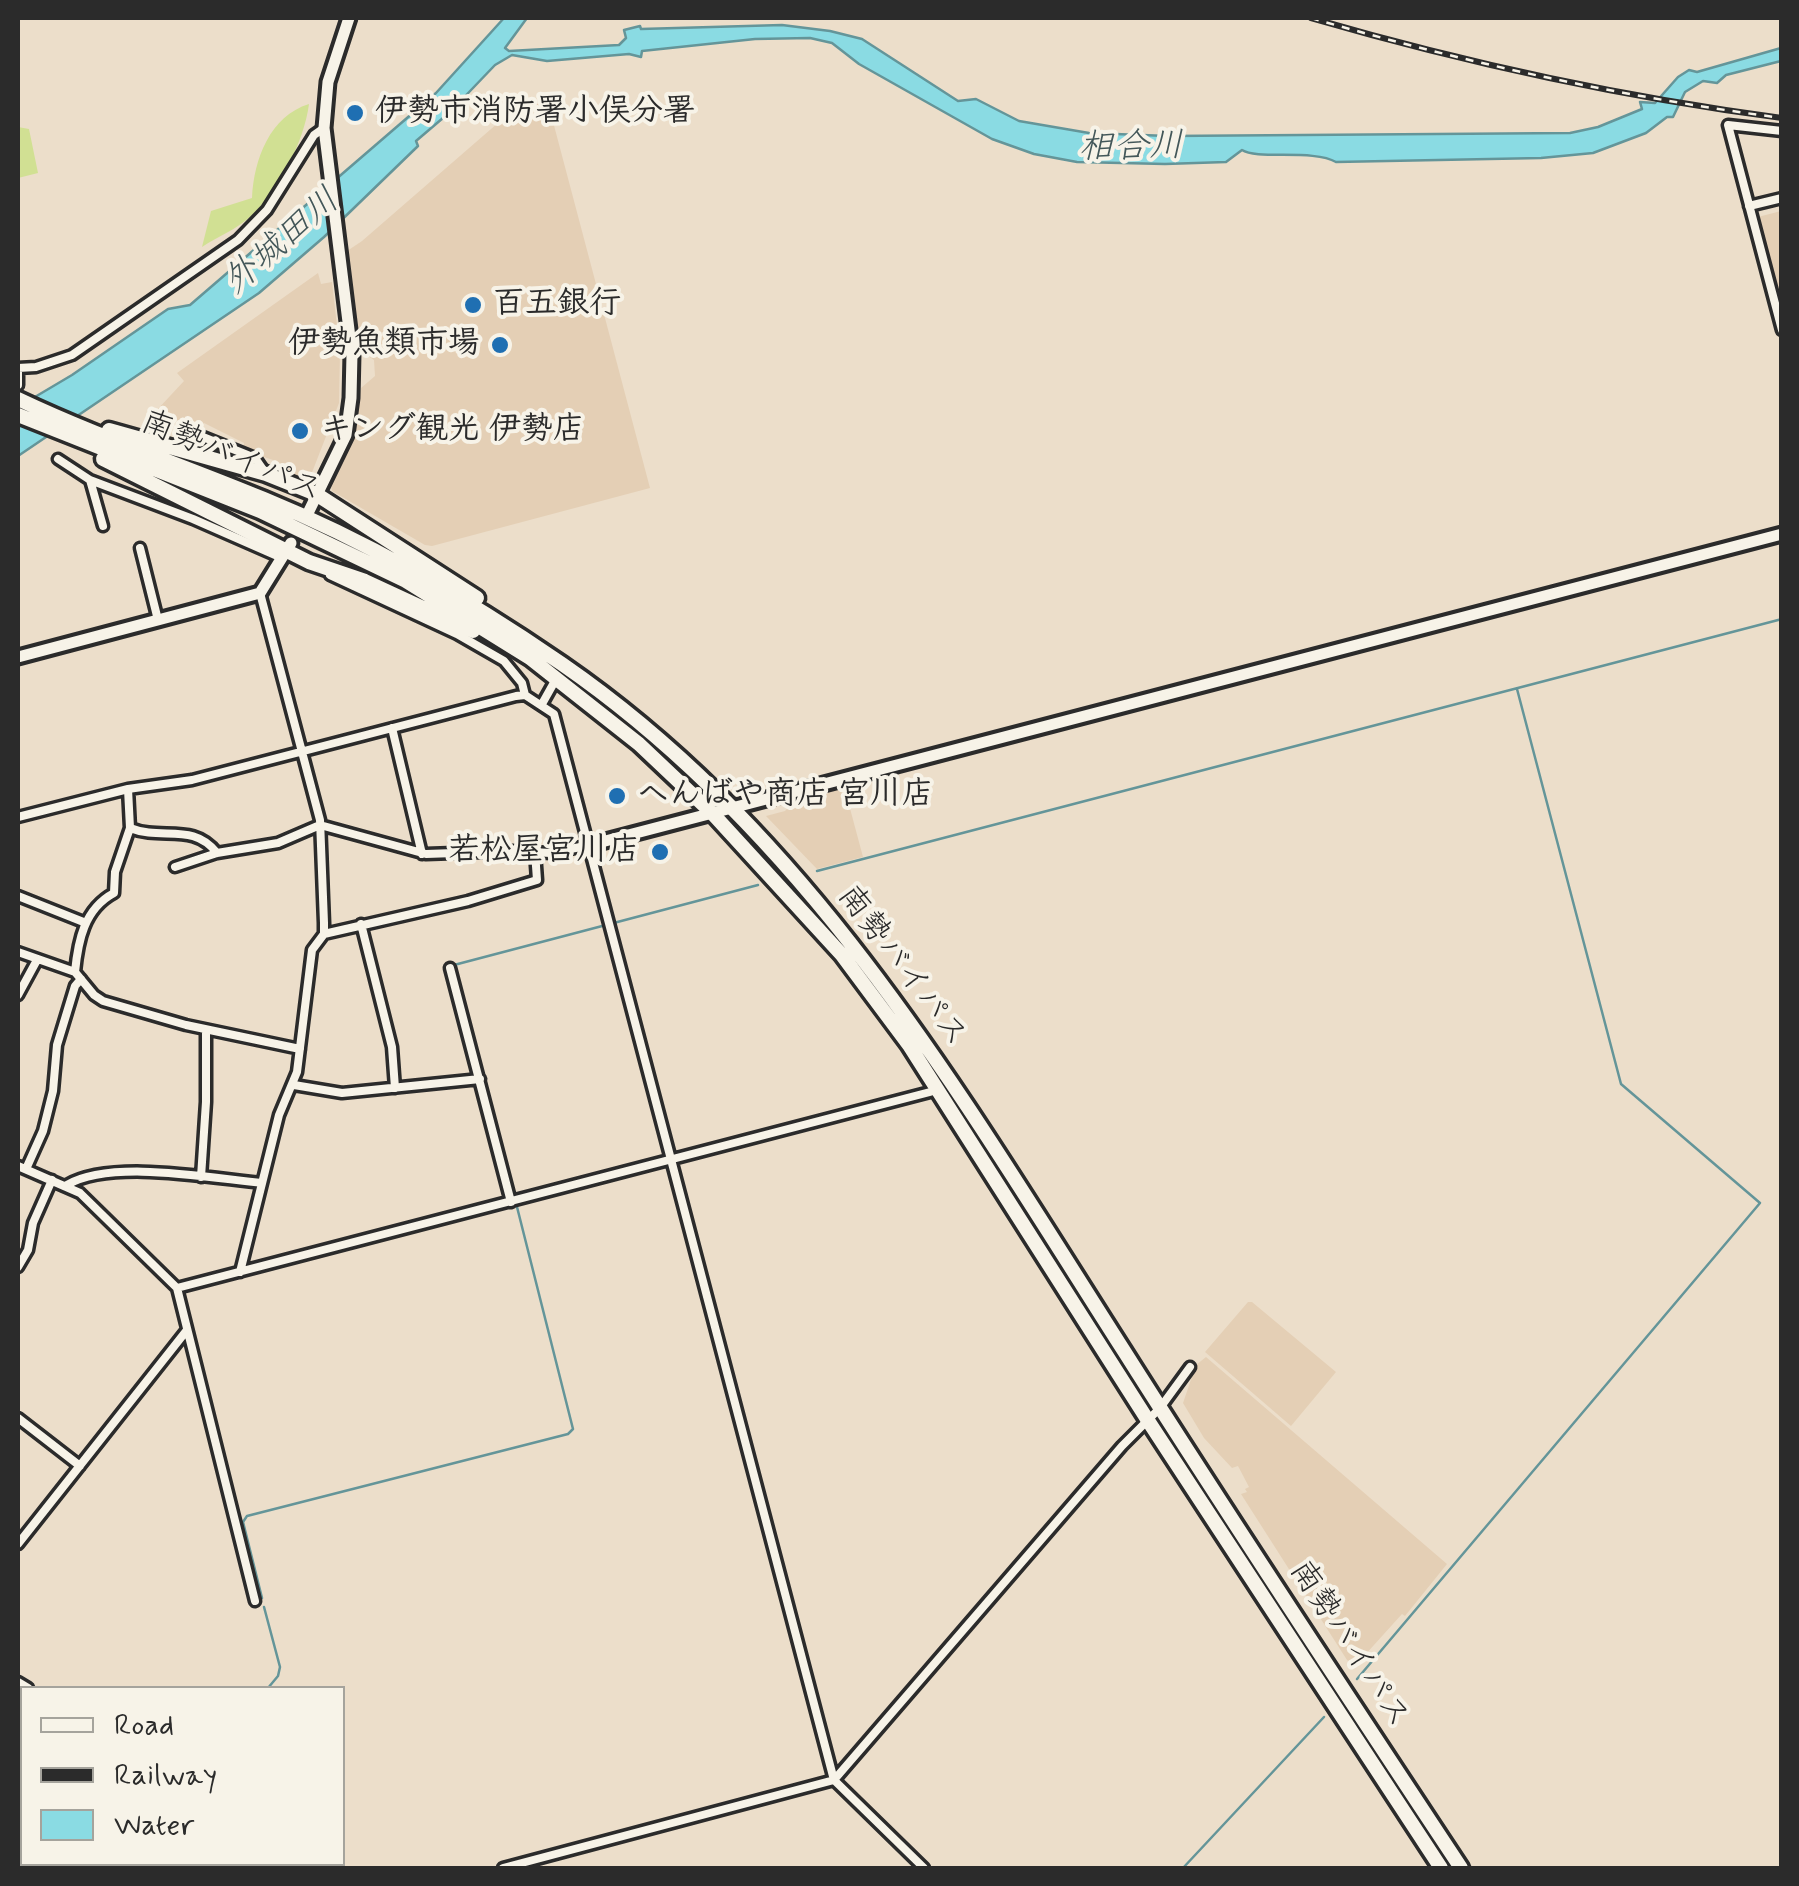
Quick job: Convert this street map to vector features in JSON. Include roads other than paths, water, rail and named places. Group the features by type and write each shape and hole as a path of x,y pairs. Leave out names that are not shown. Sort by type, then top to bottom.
{"highway":[{"name":"南勢バイパス","path":"18,399 72,438 260,511 354,554 560,672 713,814 804,910 919,1061 1441,1868"},
{"name":"南勢バイパス","path":"18,415 86,430 265,499 326,526 468,603 670,750 733,810 843,929 939,1060 1160,1408 1461,1868"},
{"path":"61,427 156,442 266,474 316,494 534,637 560,672"},
{"path":"61,427 81,448 286,551 365,581 560,672"}],"street":[{"path":"309,511 346,434 351,398 352,354 326,155 322,85 350,18"},
{"path":"1782,131 1728,125 1782,330"},
{"path":"18,385 18,368 72,354 245,234 267,210 314,135 324,128"},
{"path":"1749,206 1782,198"},
{"path":"198,435 255,458 266,474"},
{"path":"18,656 260,592 286,551 90,480 58,458"},
{"path":"90,480 103,526"},
{"path":"175,867 217,853 278,843 320,825 422,854 551,854 733,810 1782,534"},
{"path":"140,548 158,620"},
{"path":"309,562 504,661 522,683 525,696"},
{"path":"260,592 320,825 324,934"},
{"path":"542,704 560,672"},
{"path":"18,816 128,789 192,780 525,696 554,714 834,1780 924,1868"},
{"path":"392,728 422,854"},
{"path":"128,789 130,828 115,872 114,894 94,908 86,922 78,976 56,1045 44,1131 22,1168 80,1193 177,1288 255,1602"},
{"path":"130,828 195,835 217,853"},
{"path":"240,1272 279,1115 294,1085 312,950 324,934 468,902 537,880 535,852"},
{"path":"18,896 86,922"},
{"path":"361,924 392,1047 394,1088"},
{"path":"18,952 78,976 103,1001 206,1030 300,1049"},
{"path":"18,994 37,960"},
{"path":"450,968 514,1201"},
{"path":"200,1177 206,1030"},
{"path":"294,1085 327,1092 480,1079"},
{"path":"177,1288 930,1092"},
{"path":"67,1185 95,1173 262,1182"},
{"path":"18,1267 30,1245 33,1223 52,1180"},
{"path":"18,1544 187,1330"},
{"path":"503,1868 834,1780 1160,1408 1190,1367"},
{"path":"18,1418 80,1466"}],"water":[{"path":"504,18 527,18 505,48 509,51 619,45 626,38 624,30 640,26 641,29 782,25 830,31 862,39 958,101 976,99 1019,121 1089,133 1168,136 1570,133 1598,127 1642,109 1640,102 1655,103 1689,70 1697,72 1781,48 1781,61 1726,75 1717,83 1703,81 1685,92 1673,117 1667,117 1646,133 1593,153 1541,158 1336,162 1314,156 1242,150 1226,162 1165,164 1077,162 1034,154 992,139 859,64 832,43 810,38 755,39 642,51 641,57 629,54 547,61 512,55 495,65 324,237 259,293 18,456 18,407 168,309 190,305 436,93"}],"waterway":[{"path":"817,871 1782,619"},
{"path":"1357,1679 1760,1203 1621,1084 1517,689"},
{"path":"514,1195 454,965 758,885"},
{"path":"262,1598 243,1522 247,1516 568,1434 573,1429 516,1203"},
{"path":"264,1607 280,1667 270,1686"},
{"path":"1183,1868 1324,1717"}],"railway":[{"path":"1311,18 1545,77 1782,118"}],"place":[{"name":"伊勢市消防署小俣分署","path":"355,113"},
{"name":"百五銀行","path":"473,305"},
{"name":"伊勢魚類市場","path":"500,345"},
{"name":"キング観光 伊勢店","path":"300,431"},
{"name":"へんばや商店 宮川店","path":"617,796"},
{"name":"若松屋宮川店","path":"660,852"}],"water label":[{"name":"相合川","path":"1131,149"},
{"name":"外城田川","path":"283,243"}]}
